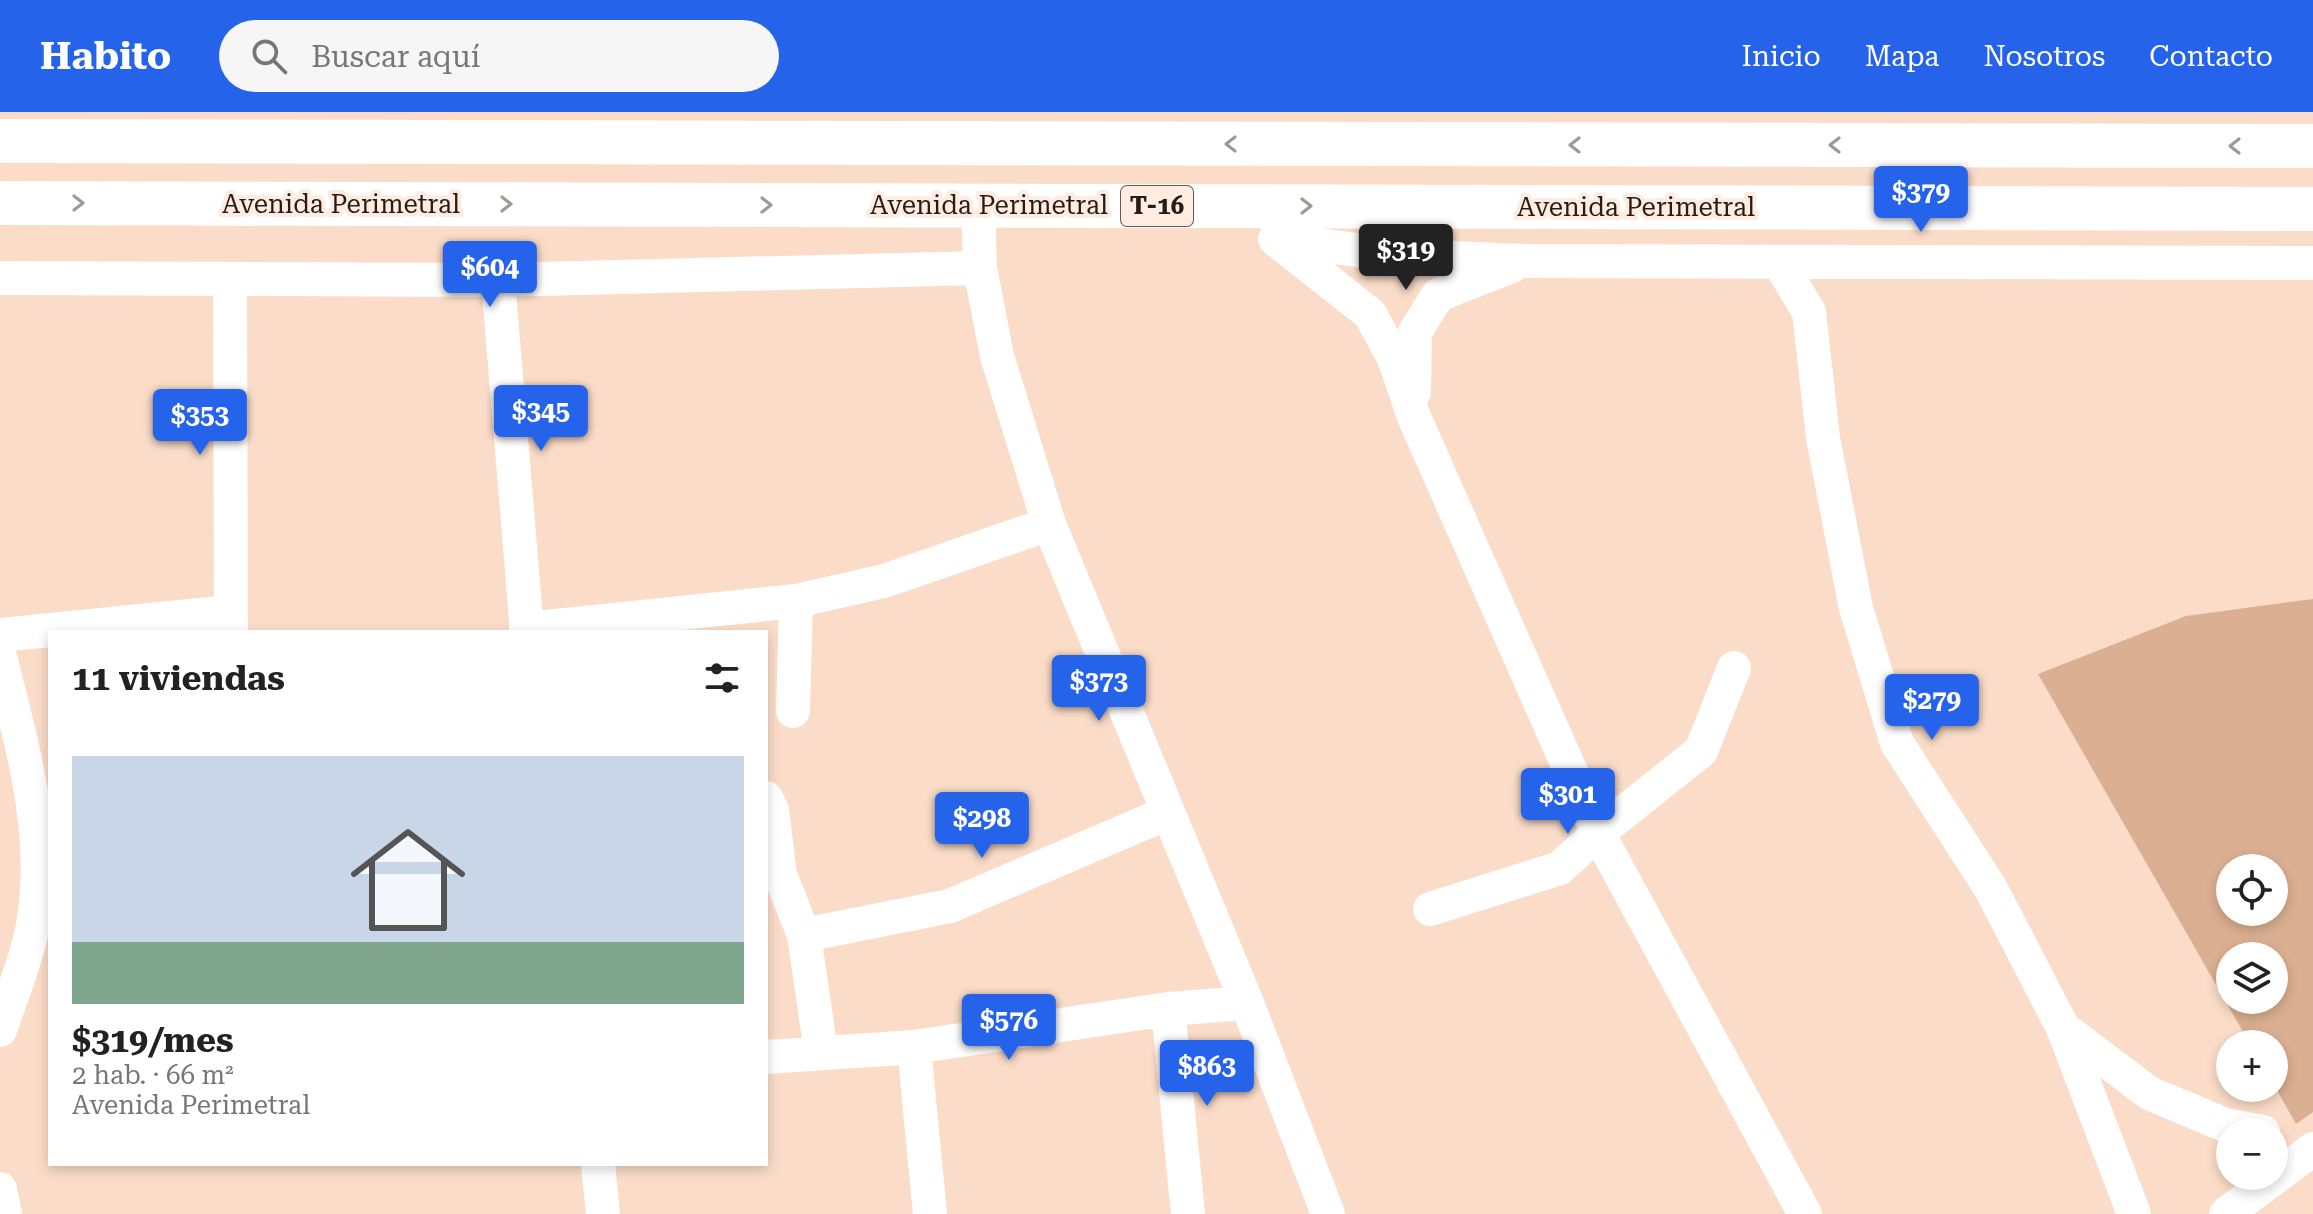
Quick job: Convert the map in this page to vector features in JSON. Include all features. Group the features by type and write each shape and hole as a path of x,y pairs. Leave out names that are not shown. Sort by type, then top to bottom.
{"highway":[{"path":"0,141 2313,146"},
{"name":"Avenida Perimetral","path":"0,203 2313,209"}],"street":[{"path":"978,205 980,268 997,356 1049,524 1247,1003 1328,1214"},
{"path":"1229,206 1370,314 1394,358 1414,417 1598,833 1805,1214"},
{"path":"1275,239 1400,256 1527,261 2308,267"},
{"path":"1414,417 1415,332 1438,295 1527,261"},
{"path":"1779,262 1809,312 1823,438 1856,608 1897,743 1991,889 2063,1028 2134,1214"},
{"path":"0,278 498,280 980,268"},
{"path":"88,630 230,622 230,280"},
{"path":"498,280 526,630 796,601 884,581 1049,524"},
{"path":"793,711 796,601"},
{"path":"0,635 48,632"},
{"path":"0,657 25,767 36,830 38,867 32,930 0,1030"},
{"path":"1430,909 1560,868 1598,833 1701,751 1734,668"},
{"path":"768,802 772,810 780,875 804,935 821,1052"},
{"path":"804,935 950,906 1167,813"},
{"path":"768,1057 914,1047 1168,1009 1247,1003"},
{"path":"1168,1009 1188,1214"},
{"path":"2063,1028 2149,1093 2216,1121"},
{"path":"914,1047 930,1214"},
{"path":"2288,1137 2313,1142"},
{"path":"2226,1214 2313,1149"},
{"path":"598,1166 603,1214"},
{"path":"0,1189 5,1214"}],"shaded area":[{"path":"2313,599 2313,1112 2296,1124 2284,1102 2288,1102 2288,1030 2242,1030 2233,1014 2288,1014 2288,942 2216,942 2216,985 2038,674 2186,616"}]}
